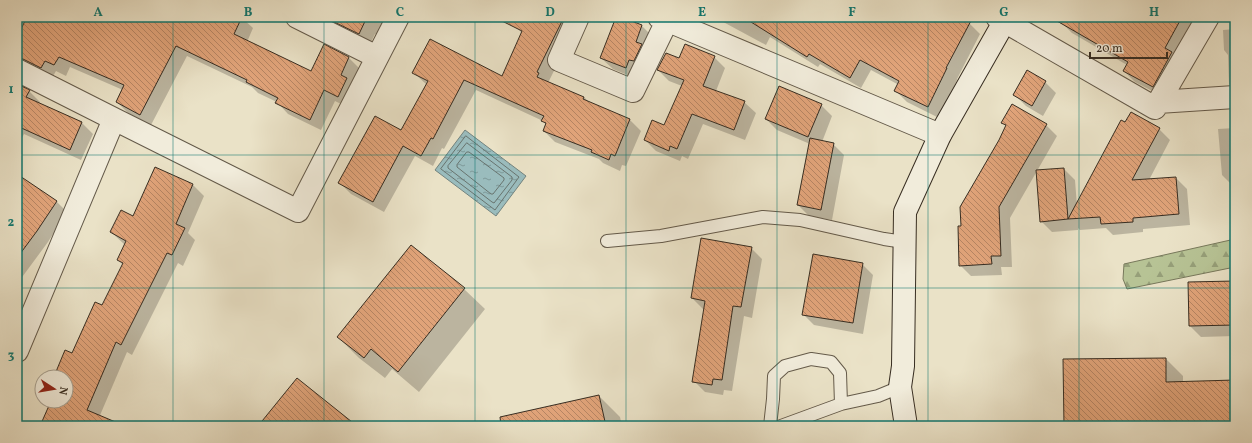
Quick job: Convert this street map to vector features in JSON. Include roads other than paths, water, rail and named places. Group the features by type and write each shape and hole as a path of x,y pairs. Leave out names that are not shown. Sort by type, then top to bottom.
{"street":[{"path":"297,17 377,57"},
{"path":"17,70 298,211 398,17"},
{"path":"578,17 559,60 633,91 663,19 940,134"},
{"path":"906,426 900,387 903,366 905,212 940,134 1003,18 1155,108 1208,17"},
{"path":"1158,102 1235,97"},
{"path":"17,351 114,119"}],"lane":[{"path":"607,240 662,236 763,217 800,220 884,239 904,242"},
{"path":"770,426 774,376 785,366 811,360 831,362 840,373 841,404"},
{"path":"781,426 841,404 878,396 900,387"}],"water":[{"path":"465,130 526,176 496,216 435,170"}]}
